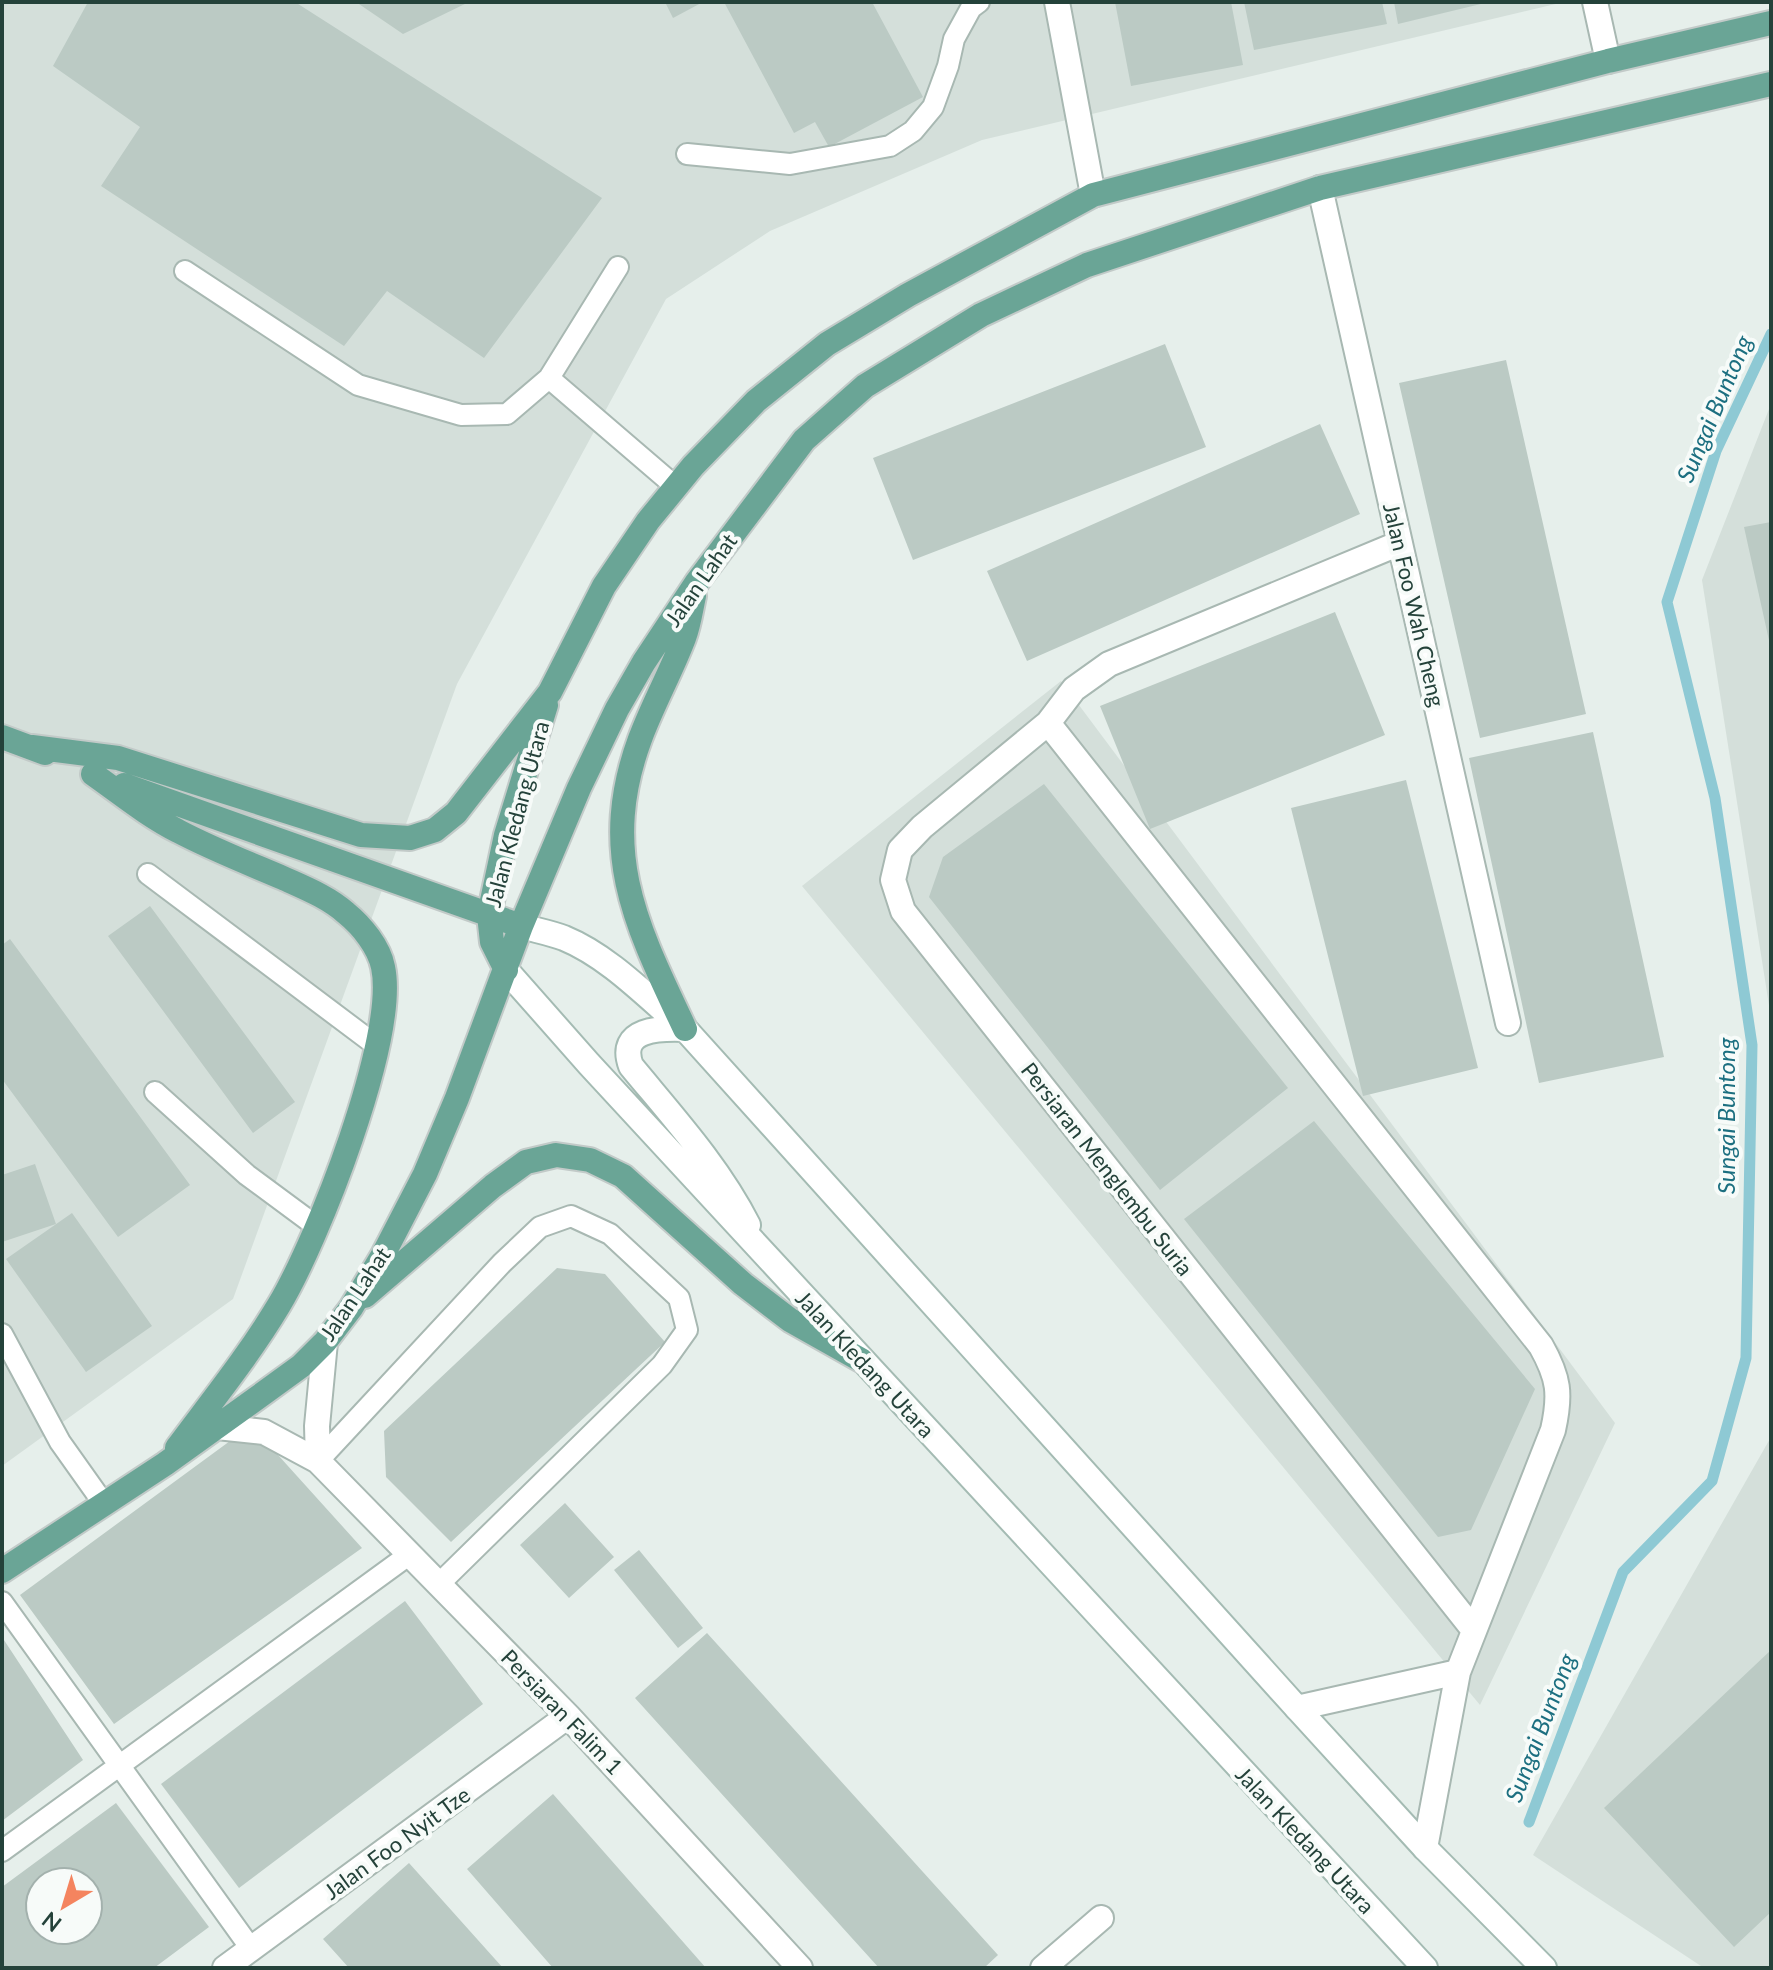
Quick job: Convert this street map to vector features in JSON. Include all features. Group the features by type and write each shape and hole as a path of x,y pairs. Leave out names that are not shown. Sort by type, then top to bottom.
{"main road":[{"path":"32,747 118,758 361,835 410,838 435,830 456,813 550,692 604,586 648,521 676,487 756,401 827,344 908,295 1093,195 1608,61 1771,23"},
{"name":"Jalan Lahat","path":"2,1571 165,1464 301,1366 325,1342 351,1308 425,1174 521,926 579,788 617,709 697,582 804,440 865,386 981,315 1087,265 1320,188 1771,84"},
{"path":"685,1029 643,940 624,866 621,826 625,789 640,739 685,635 697,582"},
{"name":"Jalan Kledang Utara","path":"506,970 492,942 489,915 506,835 550,692"},
{"path":"2,737 93,774 521,926"},
{"path":"93,774 175,830 324,897 347,913 364,931 383,966 384,1007 377,1046 343,1161 316,1226 280,1302 165,1464"},
{"path":"351,1308 493,1186 526,1162 556,1155 590,1160 623,1176 743,1284 790,1320 861,1360"}],"street":[{"path":"1057,2 1093,195"},
{"path":"1595,2 1608,61"},
{"name":"Jalan Foo Wah Cheng","path":"1320,188 1508,1023"},
{"name":"Persiaran Menglembu Suria","path":"1400,543 1109,664 1074,689 1048,723 922,827 900,850 893,880 903,911 1473,1629"},
{"path":"1048,723 1541,1346 1555,1372 1559,1402 1553,1430 1458,1672 1425,1848"},
{"name":"Jalan Kledang Utara","path":"521,926 563,938 587,950 685,1029 1425,1848 1544,1968"},
{"name":"Jalan Kledang Utara","path":"506,970 762,1253 1425,1968"},
{"path":"685,1029 659,1028 642,1032 630,1045 628,1057 631,1066 720,1176 762,1253"},
{"path":"318,1461 318,1397 325,1342"},
{"name":"Persiaran Falim 1","path":"217,1427 264,1432 318,1461 568,1716 800,1968"},
{"path":"1297,1708 1458,1672"},
{"name":"Jalan Foo Nyit Tze","path":"225,1968 260,1959 568,1716"},
{"path":"1043,1968 1101,1918"}],"lane":[{"path":"687,154 790,164 890,146 913,131 933,107 954,39 971,8 979,2"},
{"path":"185,271 358,385 461,415 507,414 549,378 618,267"},
{"path":"549,378 676,487"},
{"path":"148,874 377,1046"},
{"path":"155,1092 247,1175 316,1226"},
{"path":"318,1461 502,1263 540,1227 571,1216 610,1234 679,1298 687,1330 662,1365 439,1584"},
{"path":"2,1334 60,1442 104,1504"},
{"path":"2,1851 410,1554"},
{"path":"2,1602 260,1959"}],"shaded area":[{"path":"2,2 1564,2 982,140 770,231 666,299 457,684 233,1299 2,1466"},
{"path":"1771,404 1771,1018 1702,580"},
{"path":"1061,681 1615,1423 1480,1705 802,886"},
{"path":"1771,1437 1771,1968 1704,1968 1533,1855"}],"building":[{"path":"88,2 295,2 602,198 484,358 387,291 344,346 101,186 140,127 53,66"},
{"path":"356,2 469,2 403,34"},
{"path":"665,2 703,2 673,18"},
{"path":"724,2 872,2 923,97 829,147 815,122 794,133"},
{"path":"1115,2 1231,2 1243,65 1131,86"},
{"path":"1244,2 1382,2 1387,24 1254,50"},
{"path":"1394,2 1485,2 1485,3 1398,24"},
{"path":"1165,344 1206,447 913,560 873,458"},
{"path":"1506,360 1586,714 1480,738 1399,383"},
{"path":"1320,424 1360,514 1027,661 987,571"},
{"path":"1771,522 1771,645 1770,645 1744,527"},
{"path":"1335,612 1385,735 1150,829 1100,706"},
{"path":"1593,732 1664,1057 1539,1083 1469,758"},
{"path":"1406,780 1478,1068 1363,1096 1291,808"},
{"path":"1044,784 1288,1088 1160,1190 929,897 943,857"},
{"path":"150,906 295,1102 253,1133 108,936"},
{"path":"10,939 190,1185 118,1237 2,1079 2,945"},
{"path":"1314,1121 1535,1389 1471,1530 1438,1537 1184,1219"},
{"path":"35,1164 56,1224 2,1242 2,1175"},
{"path":"72,1213 152,1326 86,1372 6,1259"},
{"path":"557,1268 605,1274 665,1342 451,1542 386,1477 384,1431"},
{"path":"230,1441 269,1445 362,1548 114,1724 20,1595"},
{"path":"565,1503 614,1557 569,1598 520,1545"},
{"path":"639,1550 703,1628 678,1648 614,1570"},
{"path":"405,1601 483,1704 239,1888 161,1784"},
{"path":"707,1633 998,1955 984,1968 879,1968 635,1698"},
{"path":"2,1637 83,1760 2,1821"},
{"path":"1771,1650 1771,1912 1734,1947 1604,1808"},
{"path":"553,1794 706,1968 553,1968 467,1869"},
{"path":"116,1803 209,1927 154,1968 2,1968 2,1887 24,1871 24,1946 104,1946 104,1866 30,1866"},
{"path":"409,1863 503,1968 349,1968 323,1939"}],"waterway":[{"name":"Sungai Buntong","path":"1529,1822 1623,1572 1712,1481 1746,1358 1752,1045 1715,798 1667,602 1716,451 1771,334"}]}
